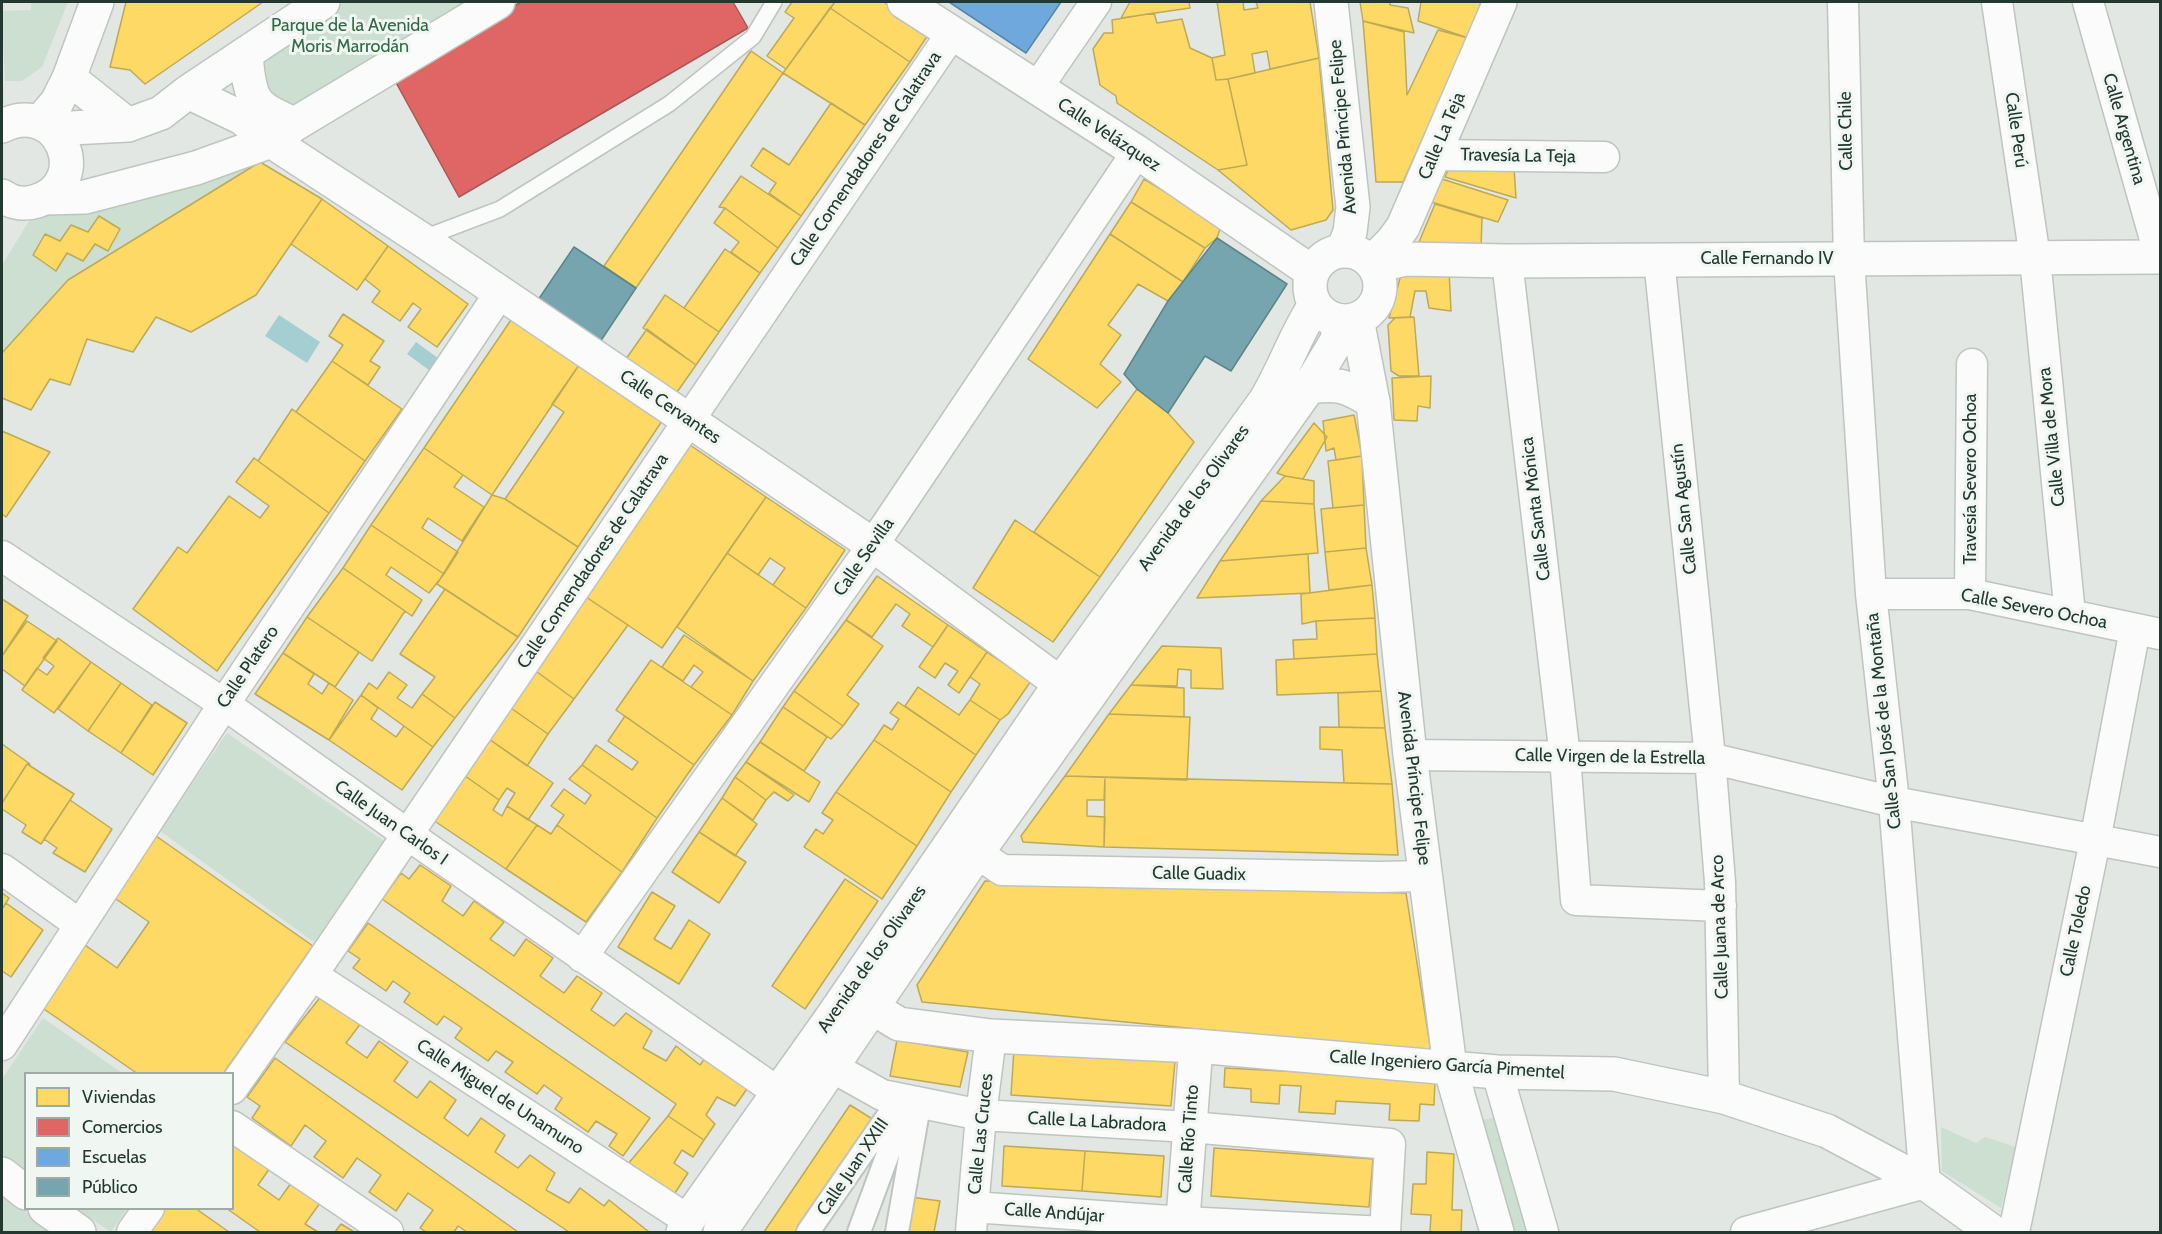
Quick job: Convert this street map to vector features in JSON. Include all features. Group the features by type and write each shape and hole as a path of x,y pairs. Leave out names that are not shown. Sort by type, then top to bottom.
{"street":[{"path":"46,126 69,78 97,2"},
{"path":"2,126 12,121 26,119 46,126 128,125 161,113 188,92 323,2"},
{"path":"44,198 85,197 121,189 196,168 283,132 498,2"},
{"name":"Calle Velázquez","path":"904,2 1137,152 1312,272"},
{"path":"1037,88 1096,2"},
{"name":"Avenida Príncipe Felipe","path":"1331,2 1353,207 1350,232 1363,260"},
{"name":"Calle La Teja","path":"1363,260 1392,242 1402,227 1500,2"},
{"name":"Calle Chile","path":"1843,2 1850,260"},
{"name":"Calle Perú","path":"1997,2 2035,258"},
{"name":"Calle Argentina","path":"2088,2 2160,257"},
{"name":"Calle Comendadores de Calatrava","path":"234,1086 312,975 952,33"},
{"path":"246,54 248,76 257,104 276,116 283,132"},
{"path":"69,78 128,125"},
{"path":"188,92 242,118 283,132"},
{"path":"2,198 17,203 31,203 55,190 63,179 66,152 61,140 46,126"},
{"name":"Calle Cervantes","path":"283,132 421,238 873,545 1072,693"},
{"name":"Calle Sevilla","path":"582,957 873,545 1137,152"},
{"name":"Travesía La Teja","path":"1433,155 1604,157"},
{"path":"1325,257 1363,260 1380,276 1381,287 1379,297 1366,314 1338,315 1311,294 1312,272 1325,257"},
{"name":"Calle Fernando IV","path":"1363,260 1850,260 2160,257"},
{"name":"Calle Villa de Mora","path":"2035,258 2070,615"},
{"name":"Calle San Agustín","path":"1659,259 1710,758"},
{"name":"Calle San José de la Montaña","path":"1850,260 1870,594 1894,802 1926,1183"},
{"name":"Calle Santa Mónica","path":"1507,261 1565,757 1576,900 1720,906"},
{"name":"Calle Platero","path":"2,1045 224,704 500,293"},
{"name":"Avenida Príncipe Felipe","path":"1338,315 1372,402 1410,754 1450,1067 1497,1233"},
{"name":"Avenida de los Olivares","path":"685,1226 779,1093 1072,693 1309,387 1336,342 1338,315 1306,318 1279,378 1265,401 1072,693 977,853 720,1233"},
{"name":"Travesía Severo Ochoa","path":"1970,594 1972,364"},
{"path":"1309,387 1341,386 1352,389 1372,402"},
{"name":"Calle Juan Carlos I","path":"2,556 224,704 406,834 779,1093"},
{"name":"Calle Severo Ochoa","path":"1870,594 1970,594 2148,632"},
{"name":"Calle Toledo","path":"2014,1233 2095,841 2148,632"},
{"name":"Calle Virgen de la Estrella","path":"1410,754 1710,758 1894,802 2160,852"},
{"name":"Calle Juana de Arco","path":"1710,758 1720,906 1724,1097"},
{"name":"Calle Guadix","path":"977,853 1002,870 1366,877 1426,876"},
{"path":"2,869 79,924"},
{"name":"Calle Miguel de Unamuno","path":"312,975 685,1226"},
{"name":"Calle Ingeniero García Pimentel","path":"871,1007 899,1024 991,1036 1196,1046 1497,1072 1614,1074 1724,1097 1827,1131 1926,1183 1993,1233"},
{"name":"Calle Las Cruces","path":"972,1220 981,1115 991,1036"},
{"name":"Calle Río Tinto","path":"1182,1227 1196,1046"},
{"name":"Calle La Labradora","path":"832,1066 905,1108 981,1115 1190,1127 1390,1144 1385,1232"},
{"path":"1497,1072 1543,1233"},
{"name":"Calle Juan XXIII","path":"808,1233 890,1113 905,1108"},
{"name":"Calle Juan XXIII","path":"859,1233 905,1108"},
{"name":"Calle Juan XXIII","path":"897,1233 917,1117 905,1108"},
{"path":"234,1127 388,1233"},
{"path":"2,1174 24,1191"},
{"path":"1746,1233 1778,1228 1926,1183"},
{"path":"46,1210 79,1233"},
{"path":"132,1233 148,1210"},
{"name":"Calle Andújar","path":"972,1220 1385,1232"}],"lane":[{"path":"421,238 500,209 669,104 753,37 774,2"}],"green space":[{"path":"31,2 68,2 42,67 22,81 5,81 2,11 31,10"},
{"name":"Parque de la Avenida Moris Marrodán","path":"338,2 478,2 297,110 272,104 260,72 269,48"},
{"path":"260,162 68,280 2,353 2,265 34,213"},
{"path":"227,733 384,841 314,942 160,831"},
{"path":"43,1018 121,1072 24,1072 24,1171 2,1156 2,1079"},
{"path":"1502,1116 1537,1232 1504,1232 1471,1122"},
{"path":"1941,1127 1976,1143 1985,1137 2016,1147 2001,1208 1942,1171"},
{"path":"2,1194 54,1232 2,1232"},
{"path":"78,1210 126,1210 111,1232"}],"water":[{"path":"279,315 320,342 307,363 265,336"},
{"path":"416,342 442,361 433,373 407,354"}],"building: Viviendas":[{"path":"126,2 263,2 145,84 130,70 110,67"},
{"path":"792,2 835,2 786,69 767,56 794,18 785,12"},
{"path":"835,2 884,2 930,32 910,62 830,8"},
{"path":"1130,2 1189,2 1190,8 1121,18"},
{"path":"1217,2 1243,2 1244,10 1258,8 1256,2 1310,2 1319,58 1270,69 1267,51 1252,54 1255,73 1216,80 1212,58 1225,55"},
{"path":"1360,2 1390,2 1390,5 1408,8 1414,33 1363,21"},
{"path":"1421,2 1481,2 1468,38 1418,21"},
{"path":"830,8 910,62 865,125 783,73"},
{"path":"1154,13 1157,23 1182,19 1190,48 1212,58 1216,80 1228,79 1247,165 1218,170 1117,103 1116,96 1100,85 1093,49 1104,33 1113,33 1112,20"},
{"path":"1363,21 1404,32 1407,95 1438,30 1468,38 1403,182 1376,182"},
{"path":"751,51 783,73 636,288 604,266"},
{"path":"1319,58 1333,210 1326,220 1291,230 1218,170 1247,165 1228,79"},
{"path":"831,103 865,125 801,216 769,193 776,183 751,166 763,148 789,165"},
{"path":"260,162 322,199 256,295 191,332 156,317 133,352 87,339 70,385 50,379 31,410 2,398 2,353 68,280"},
{"path":"1449,168 1514,168 1516,198 1445,177"},
{"path":"741,176 801,216 778,248 725,208 719,207"},
{"path":"1144,179 1221,226 1217,238 1205,248 1131,202"},
{"path":"1442,179 1508,200 1498,222 1431,202"},
{"path":"322,199 388,246 357,290 291,244"},
{"path":"1131,202 1205,248 1183,282 1110,234"},
{"path":"1435,204 1482,218 1481,248 1419,242"},
{"path":"725,208 778,248 760,273 731,252 739,242 714,223"},
{"path":"99,216 120,229 108,251 95,244 83,261 67,253 56,271 33,255 45,234 60,241 71,225 88,232"},
{"path":"1110,234 1183,282 1168,301 1138,284 1108,325 1121,335 1100,364 1121,382 1097,408 1028,359"},
{"path":"388,246 468,304 437,347 408,327 421,309 413,303 400,321 372,302 380,291 365,279"},
{"path":"725,249 760,273 719,332 684,308"},
{"path":"1449,270 1451,311 1429,308 1426,291 1415,291 1410,317 1389,318 1402,271"},
{"path":"665,295 719,332 696,365 643,328"},
{"path":"343,314 384,341 370,361 380,367 368,385 332,361 343,345 329,336"},
{"path":"1414,317 1419,376 1399,376 1391,371 1388,325 1395,318"},
{"path":"511,320 579,365 492,495 424,448"},
{"path":"647,329 696,365 675,395 626,359"},
{"path":"332,361 402,409 365,461 296,412"},
{"path":"579,365 662,421 578,547 505,499 564,412 552,404"},
{"path":"1431,376 1430,408 1418,406 1417,421 1394,420 1392,378"},
{"path":"1137,389 1168,413 1194,442 1100,577 1034,532"},
{"path":"292,409 365,461 329,513 258,461"},
{"path":"1354,415 1362,456 1336,460 1334,448 1326,451 1323,421"},
{"path":"1314,423 1327,437 1303,479 1277,473"},
{"path":"2,431 50,452 6,517 2,514"},
{"path":"690,445 766,497 662,648 586,597"},
{"path":"424,448 463,475 454,487 484,507 462,541 428,518 422,528 458,552 444,574 371,525"},
{"path":"1362,456 1364,505 1333,508 1328,461"},
{"path":"254,458 329,513 217,671 133,609 178,547 187,553 229,496 260,518 269,506 236,482"},
{"path":"1285,476 1314,481 1314,504 1261,501"},
{"path":"492,495 505,499 578,547 518,637 437,584"},
{"path":"766,497 845,550 806,608 773,585 785,568 770,558 758,575 727,553"},
{"path":"1261,501 1314,504 1318,553 1220,561"},
{"path":"1364,505 1366,548 1325,552 1321,509"},
{"path":"1015,520 1100,577 1053,642 973,588"},
{"path":"371,525 444,574 429,593 391,567 386,575 422,600 412,616 343,568"},
{"path":"1366,548 1372,585 1329,590 1325,552"},
{"path":"727,553 806,608 753,681 677,627"},
{"path":"1308,554 1310,593 1197,598 1220,561"},
{"path":"343,568 405,611 372,661 307,617"},
{"path":"877,576 948,625 933,647 902,626 910,614 896,604 872,637 846,620"},
{"path":"1372,585 1375,618 1316,621 1302,624 1301,594"},
{"path":"445,589 518,637 455,718 422,694 435,677 400,654"},
{"path":"586,597 628,625 574,699 533,669"},
{"path":"2,599 28,616 2,656"},
{"path":"307,617 359,652 335,687 283,653"},
{"path":"1375,618 1377,654 1294,659 1293,640 1317,639 1316,621"},
{"path":"846,620 883,646 847,695 859,704 843,726 794,691"},
{"path":"27,621 57,641 25,686 2,669 2,656"},
{"path":"948,625 987,652 959,693 948,685 958,671 945,663 935,678 919,667"},
{"path":"684,635 753,681 732,715 691,687 703,672 694,665 683,681 662,667"},
{"path":"58,638 91,662 54,713 22,690 37,668 47,675 54,666 43,658"},
{"path":"1162,646 1221,648 1223,689 1191,688 1191,670 1178,669 1177,686 1131,685"},
{"path":"987,652 1031,681 1008,714 1000,720 970,700 980,684 970,677"},
{"path":"283,653 314,674 308,684 322,694 329,683 353,700 329,740 255,694"},
{"path":"1377,654 1381,691 1277,695 1276,660"},
{"path":"651,660 732,715 694,765 616,710"},
{"path":"91,662 121,683 88,731 58,709"},
{"path":"533,669 574,699 548,734 508,706"},
{"path":"389,672 407,685 397,698 412,708 422,694 455,718 433,747 361,695 369,683 377,689"},
{"path":"121,683 152,705 121,753 88,731"},
{"path":"1131,685 1184,688 1184,717 1109,714"},
{"path":"918,687 959,715 970,700 1000,720 976,755 905,706"},
{"path":"794,691 843,726 831,739 783,707"},
{"path":"1381,691 1385,728 1339,727 1338,693"},
{"path":"361,695 378,708 371,719 396,737 404,726 433,747 402,790 329,740"},
{"path":"155,702 187,723 153,775 121,753"},
{"path":"898,702 976,755 951,792 874,740 884,725 892,730 899,719 890,713"},
{"path":"508,706 548,734 527,766 486,737"},
{"path":"783,707 827,737 804,771 760,742"},
{"path":"1109,714 1190,717 1187,780 1065,776"},
{"path":"625,716 694,765 657,818 582,765 596,745 632,770 638,762 608,741"},
{"path":"1320,727 1385,728 1392,784 1344,783 1342,750 1320,749"},
{"path":"486,737 553,783 528,820 507,806 515,793 507,788 499,800 461,773"},
{"path":"874,740 951,792 917,846 836,792"},
{"path":"760,742 820,782 809,802 746,762"},
{"path":"2,744 30,764 27,764 2,803"},
{"path":"746,762 794,795 788,801 774,792 766,800 735,777"},
{"path":"27,764 74,794 41,844 22,832 26,825 2,809 2,803"},
{"path":"582,765 657,818 622,872 557,825 564,815 551,806 564,789 585,804 591,795 569,779"},
{"path":"461,773 499,800 493,810 502,816 507,806 537,825 506,869 430,818"},
{"path":"1065,776 1105,777 1104,800 1087,800 1087,816 1105,817 1104,847 1023,842 1021,836"},
{"path":"735,777 766,800 753,820 722,798"},
{"path":"1105,777 1392,784 1398,855 1104,847"},
{"path":"836,792 917,846 882,899 804,847 816,829 823,834 833,820 822,813"},
{"path":"722,798 757,824 735,856 699,832"},
{"path":"70,800 112,829 85,872 53,853 57,848 44,839"},
{"path":"537,825 551,834 557,825 622,872 586,922 506,869"},
{"path":"699,832 746,862 719,903 672,872"},
{"path":"156,836 313,946 224,1072 135,1072 41,1007 85,945 117,968 149,922 113,897"},
{"path":"420,865 451,886 442,901 463,916 474,901 504,922 490,939 514,956 526,939 553,958 540,976 564,993 577,976 602,993 591,1010 614,1026 626,1013 652,1031 643,1048 666,1061 676,1046 700,1065 705,1058 747,1089 735,1106 717,1097 706,1115 715,1124 704,1140 668,1116 676,1104 382,899 401,873 409,879"},
{"path":"845,879 878,901 805,1009 772,986"},
{"path":"985,881 1406,893 1431,1052 922,1002 917,985"},
{"path":"652,892 675,906 654,939 671,949 689,920 710,934 679,984 618,947"},
{"path":"2,893 9,898 2,909"},
{"path":"6,903 43,930 11,977 2,971 2,909"},
{"path":"368,923 650,1118 623,1156 609,1146 617,1134 596,1121 588,1132 555,1109 562,1098 544,1085 537,1094 505,1072 513,1062 496,1051 488,1061 455,1038 462,1028 444,1016 437,1025 404,1002 410,993 393,981 386,991 353,968 360,959 348,951"},
{"path":"322,995 361,1023 346,1043 367,1058 379,1041 408,1062 394,1081 417,1098 430,1081 456,1100 444,1118 468,1136 481,1118 505,1135 495,1152 518,1168 530,1155 555,1173 546,1190 569,1203 580,1188 604,1206 609,1200 649,1232 569,1232 285,1042"},
{"path":"897,1040 968,1052 960,1087 890,1076"},
{"path":"1014,1049 1175,1061 1171,1106 1011,1095"},
{"path":"275,1058 518,1232 467,1232 458,1226 454,1232 426,1232 420,1228 433,1210 408,1193 396,1211 369,1192 381,1175 357,1158 343,1178 314,1157 326,1141 305,1125 291,1146 252,1118 260,1106 247,1097"},
{"path":"1225,1068 1435,1079 1434,1105 1420,1104 1419,1121 1389,1120 1390,1104 1336,1101 1335,1114 1299,1112 1301,1086 1280,1085 1279,1104 1251,1102 1251,1089 1224,1087"},
{"path":"850,1105 882,1125 808,1232 764,1232"},
{"path":"668,1116 704,1140 693,1157 682,1150 674,1163 688,1173 673,1196 628,1164"},
{"path":"234,1140 272,1165 258,1185 279,1200 291,1183 320,1203 305,1224 318,1232 260,1232 229,1210 234,1210"},
{"path":"1004,1146 1085,1151 1082,1191 1002,1186"},
{"path":"1214,1148 1373,1159 1369,1207 1211,1196"},
{"path":"1085,1151 1164,1156 1161,1197 1082,1191"},
{"path":"1427,1152 1454,1154 1452,1210 1462,1210 1461,1232 1430,1232 1431,1215 1411,1214 1413,1184 1426,1184"},
{"path":"903,1196 940,1201 934,1232 897,1232"},
{"path":"159,1210 198,1210 229,1232 146,1232"},
{"path":"341,1224 354,1232 335,1232"}],"building: Comercios":[{"path":"521,2 733,2 748,28 459,197 394,79"}],"building: Escuelas":[{"path":"949,2 1061,2 1026,53"}],"building: Público":[{"path":"1217,238 1287,284 1231,371 1205,356 1168,413 1137,389 1124,374 1168,301"},
{"path":"574,247 636,288 600,342 538,300"}]}
